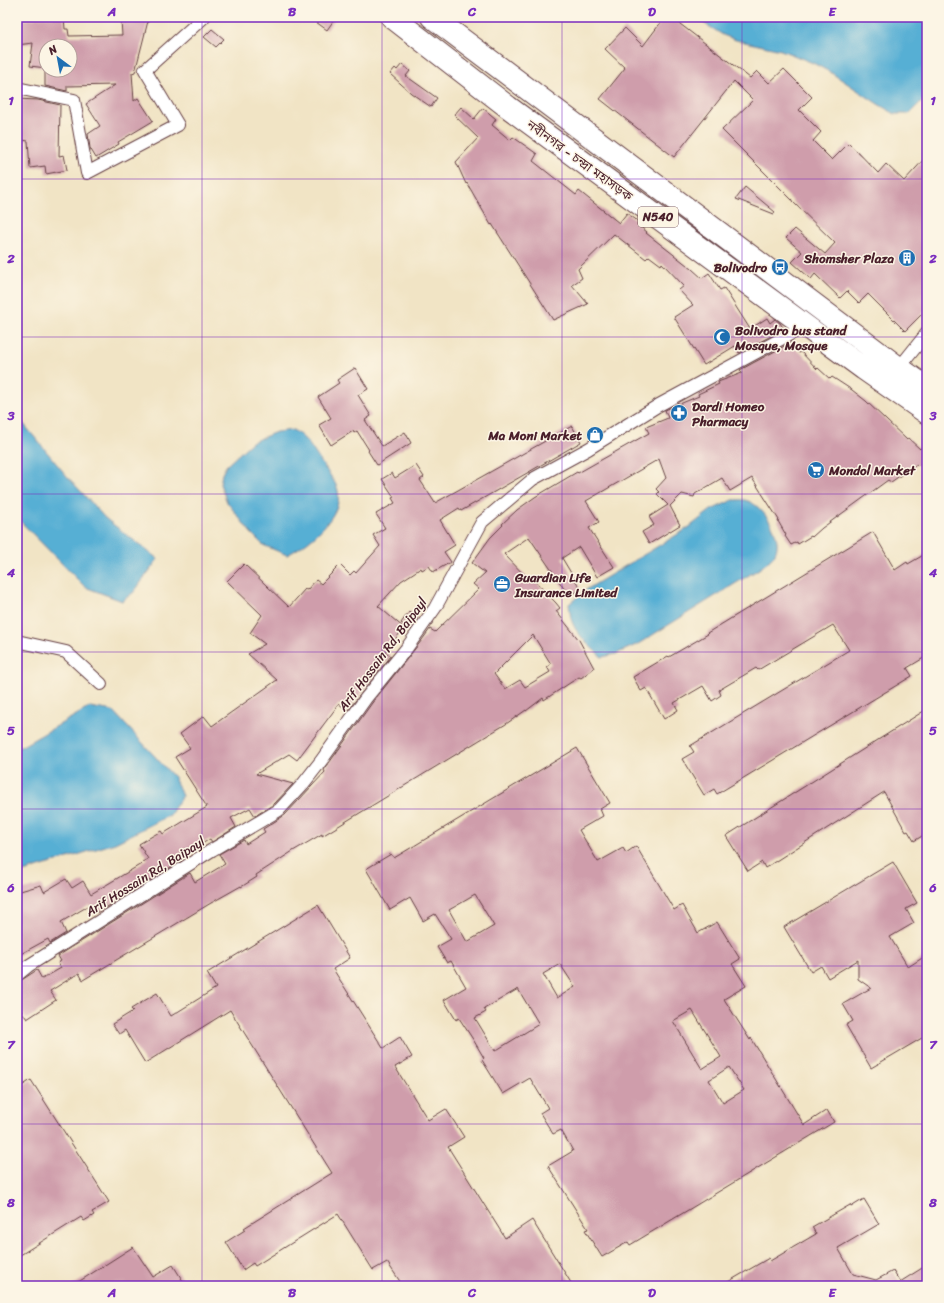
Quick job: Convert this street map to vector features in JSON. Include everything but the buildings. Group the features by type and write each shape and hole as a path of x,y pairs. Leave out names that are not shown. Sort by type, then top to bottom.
{"highway":[{"name":"নবীনগর - চন্দ্রা মহাসড়ক","path":"392,17 508,107 927,413"},
{"name":"নবীনগর - চন্দ্রা মহাসড়ক","path":"432,17 927,388"}],"street":[{"path":"17,88 74,100 87,173 178,125 144,70 204,17"},
{"name":"Arif Hossain Rd, Baipayl","path":"17,975 212,850 279,810 303,784 321,761 366,698 406,649 435,608 482,522 533,479 588,449 659,405 806,326"},
{"path":"899,368 927,333"},
{"path":"17,641 66,652 101,684"}],"water":[{"path":"694,17 927,17 927,96 909,114 895,114 830,72 813,63 781,50 736,40 723,35"},
{"path":"17,416 66,475 105,518 158,559 134,592 122,601 85,587 17,518"},
{"path":"293,430 302,436 309,444 331,476 338,491 338,501 330,520 322,529 314,537 287,555 263,545 251,533 227,502 220,484 222,474 226,466 252,442 276,432"},
{"path":"733,500 745,500 754,504 770,522 774,529 777,544 776,551 772,558 762,567 638,644 616,654 602,657 586,642 575,628 571,619 569,604 584,591 688,528 711,510"},
{"path":"90,707 113,711 174,777 182,796 170,815 115,843 17,874 17,749"}],"place":[{"name":"Shomsher Plaza","path":"907,258"},
{"name":"Bolivodro","path":"780,267"},
{"name":"Bolivodro bus stand Mosque, Mosque","path":"722,337"},
{"name":"Dardi Homeo Pharmacy","path":"679,413"},
{"name":"Ma Moni Market","path":"595,435"},
{"name":"Mondol Market","path":"816,470"},
{"name":"Guardian Life Insurance Limited","path":"502,584"}]}
